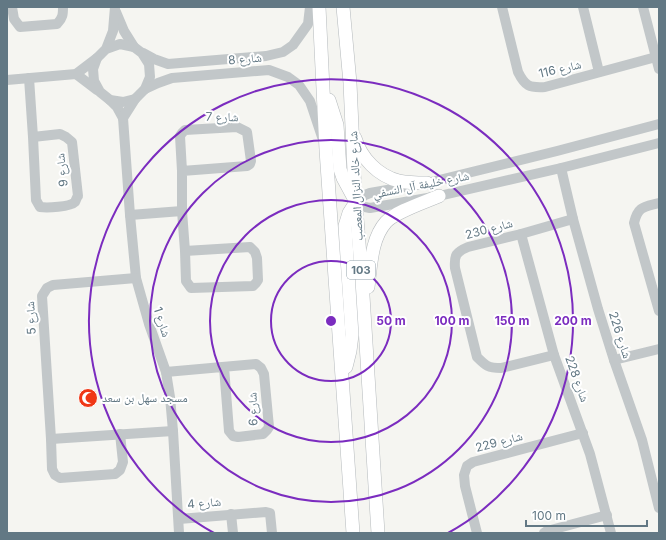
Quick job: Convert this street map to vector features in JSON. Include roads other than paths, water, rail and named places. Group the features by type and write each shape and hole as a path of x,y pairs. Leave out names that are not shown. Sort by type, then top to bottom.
{"main road":[{"name":"103","path":"319,7 326,150 353,533"},
{"name":"شارع خالد النزال المعصب","path":"343,7 350,83 356,202 378,533"},
{"path":"323,81 337,125 342,178 356,202 349,212 345,226 352,335 343,384"},
{"path":"352,130 358,147 367,162 381,173 397,180 414,183 427,183"},
{"path":"364,316 373,252 378,234 387,222 400,213 439,196"}],"street":[{"path":"12,7 14,19 20,27 57,24 63,16 63,7"},
{"name":"شارع 8","path":"138,50 154,60 168,64 266,56 283,52 294,45 308,24 310,7"},
{"name":"شارع 116","path":"502,7 518,72 522,81 535,88 545,87 656,57"},
{"path":"583,7 599,72"},
{"path":"643,7 659,69"},
{"path":"76,74 110,100 123,118 135,99 146,89 150,77 149,64 124,31 115,9"},
{"path":"7,80 76,74 106,49 113,31 115,9"},
{"path":"106,49 120,44 138,50"},
{"path":"97,58 93,69 94,81 100,92"},
{"name":"شارع 8","path":"146,89 172,78 269,70 288,77 299,85 310,100 326,150"},
{"name":"شارع 9","path":"29,78 36,200 40,207 46,208 71,204 76,201 78,196 72,142 60,134 33,137"},
{"path":"110,100 123,102 135,99"},
{"name":"شارع 1","path":"123,118 136,278 148,324 166,372 173,431 180,533"},
{"name":"شارع خليفة آل النسفي","path":"659,124 427,183 370,193 356,202 370,208 439,196 561,168 659,143"},
{"name":"شارع 7","path":"182,171 247,166 251,161 247,132 237,127 185,130 180,136 186,281 191,288 252,286 258,280 257,258 255,252 250,248 185,251"},
{"name":"شارع 226","path":"561,168 573,219 598,309 642,440 657,492 659,508"},
{"path":"659,203 643,207 636,214 634,223 659,311"},
{"path":"130,215 182,211"},
{"name":"شارع 230","path":"554,355 501,368 493,368 484,365 478,357 455,268 455,258 459,251 468,247 573,219"},
{"name":"شارع 228","path":"521,234 554,355 590,454 611,533"},
{"name":"شارع 5","path":"120,434 123,462 120,470 115,474 60,478 55,475 52,469 42,296 46,288 53,285 136,278"},
{"path":"614,360 659,349"},
{"name":"شارع 6","path":"166,372 256,364 261,368 264,374 269,427 263,434 238,437 233,436 229,431 224,367"},
{"path":"51,439 173,431"},
{"name":"شارع 229","path":"477,533 465,486 464,475 467,466 473,462 583,433"},
{"name":"شارع 4","path":"179,518 266,512 270,513 272,533"},
{"name":"شارع 4","path":"231,514 233,533"},
{"path":"544,533 607,515"}],"place":[{"name":"مسجد سهل بن سعد","path":"88,398"}]}
